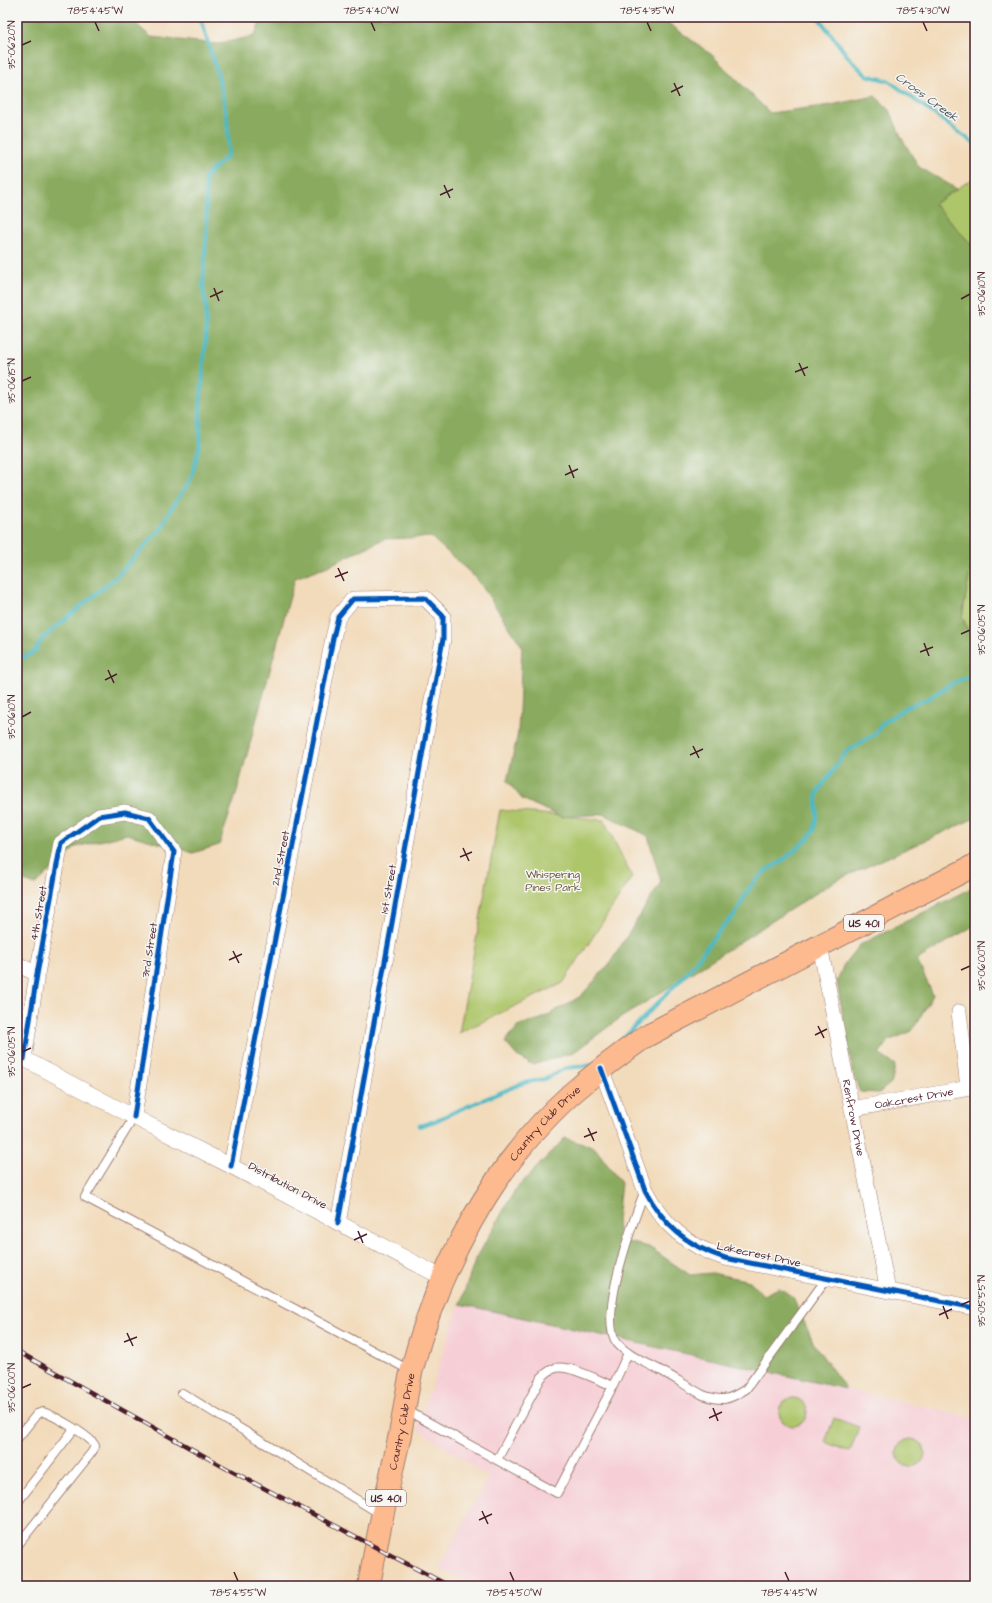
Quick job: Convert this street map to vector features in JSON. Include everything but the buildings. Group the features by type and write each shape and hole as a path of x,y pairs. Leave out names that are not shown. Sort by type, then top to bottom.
{"main road":[{"name":"Country Club Drive","path":"369,1586 382,1515 406,1410 412,1371 443,1278 474,1217 498,1179 520,1150 559,1106 601,1068 646,1036 975,865"}],"street":[{"name":"2nd Street","path":"231,1166 338,617 353,599 393,598"},
{"name":"1st Street","path":"338,1223 443,639 443,616 425,598 393,598"},
{"name":"4th Street","path":"21,1057 61,843 99,816 125,812"},
{"name":"3rd Street","path":"125,812 149,818 174,852 134,1117"},
{"name":"Renfrow Drive","path":"820,946 888,1291"},
{"path":"17,964 37,974"},
{"path":"958,1012 972,1087"},
{"name":"Distribution Drive","path":"21,1057 443,1278"},
{"name":"Lakecrest Drive","path":"601,1068 645,1190 653,1206 676,1234 708,1252 725,1258 975,1308"},
{"name":"Oakcrest Drive","path":"852,1109 972,1087"}],"lane":[{"path":"134,1117 85,1197 412,1371"},
{"path":"645,1190 627,1239 612,1305 611,1326 616,1341 628,1353 703,1395 716,1400 732,1398 746,1389 827,1278"},
{"path":"406,1410 557,1493 613,1386 628,1353"},
{"path":"497,1460 541,1378 549,1371 557,1367 568,1368 613,1386"},
{"path":"182,1392 382,1515"},
{"path":"17,1439 40,1412 47,1413 93,1442 94,1449 17,1546"},
{"path":"17,1503 74,1429"}],"shaded area":[{"path":"460,1304 975,1418 975,1586 477,1586 439,1568 488,1477 417,1428"}],"green space":[{"path":"17,17 128,17 151,37 218,44 254,36 263,17 660,17 712,55 770,113 831,105 875,96 890,110 901,137 919,167 957,189 934,204 970,243 975,251 975,514 972,523 972,560 962,617 975,645 975,818 835,881 616,1021 574,1052 533,1065 517,1056 505,1042 519,1025 541,1019 581,996 610,963 661,882 648,836 604,814 561,817 522,799 507,781 518,733 522,646 477,579 431,537 384,539 328,566 295,578 236,795 219,845 193,853 127,834 76,847 35,885 17,878"},
{"path":"975,177 975,251 970,243 934,204"},
{"path":"975,514 975,645 962,617 972,560 972,523"},
{"name":"Whispering Pines Park","path":"500,810 604,820 632,877 563,983 459,1033"},
{"path":"975,886 975,925 917,960 933,995 912,1031 888,1041 879,1054 895,1065 892,1082 879,1093 860,1092 853,1074 837,982 843,966 860,945"},
{"path":"565,1138 595,1148 621,1183 617,1220 619,1240 649,1247 690,1275 712,1273 750,1281 763,1295 779,1288 793,1297 814,1344 846,1389 460,1304 475,1261 515,1190"},
{"path":"793,1398 803,1402 807,1412 803,1422 793,1426 783,1422 779,1412 783,1402"},
{"path":"834,1418 859,1427 850,1452 825,1442"},
{"path":"911,1439 921,1443 925,1453 921,1463 911,1467 901,1463 897,1453 901,1443"}],"waterway":[{"path":"17,661 34,652 43,638 116,577 161,529 169,512 191,479 200,444 200,408 206,334 206,307 203,286 207,227 205,177 228,155 227,120 224,103 216,67 200,17"},
{"name":"Cross Creek","path":"818,17 849,58 866,75 889,81 975,144"},
{"path":"620,1042 687,973 723,926 734,916 750,887 765,871 781,862 807,840 814,830 817,816 817,793 846,752 874,735 884,722 905,708 929,698 951,684 975,674"},
{"path":"419,1126 435,1121 523,1083 545,1079 566,1068 593,1065"}],"railway":[{"path":"17,1351 222,1466 449,1586"}],"cycle path":[{"path":"231,1166 338,617 353,599 425,598 443,616 443,639 338,1223"},
{"path":"24,1059 37,974 61,843 99,816 125,812 149,818 174,852 134,1117"},
{"path":"601,1068 645,1190 668,1224 688,1240 711,1253 725,1258 975,1308"}]}
